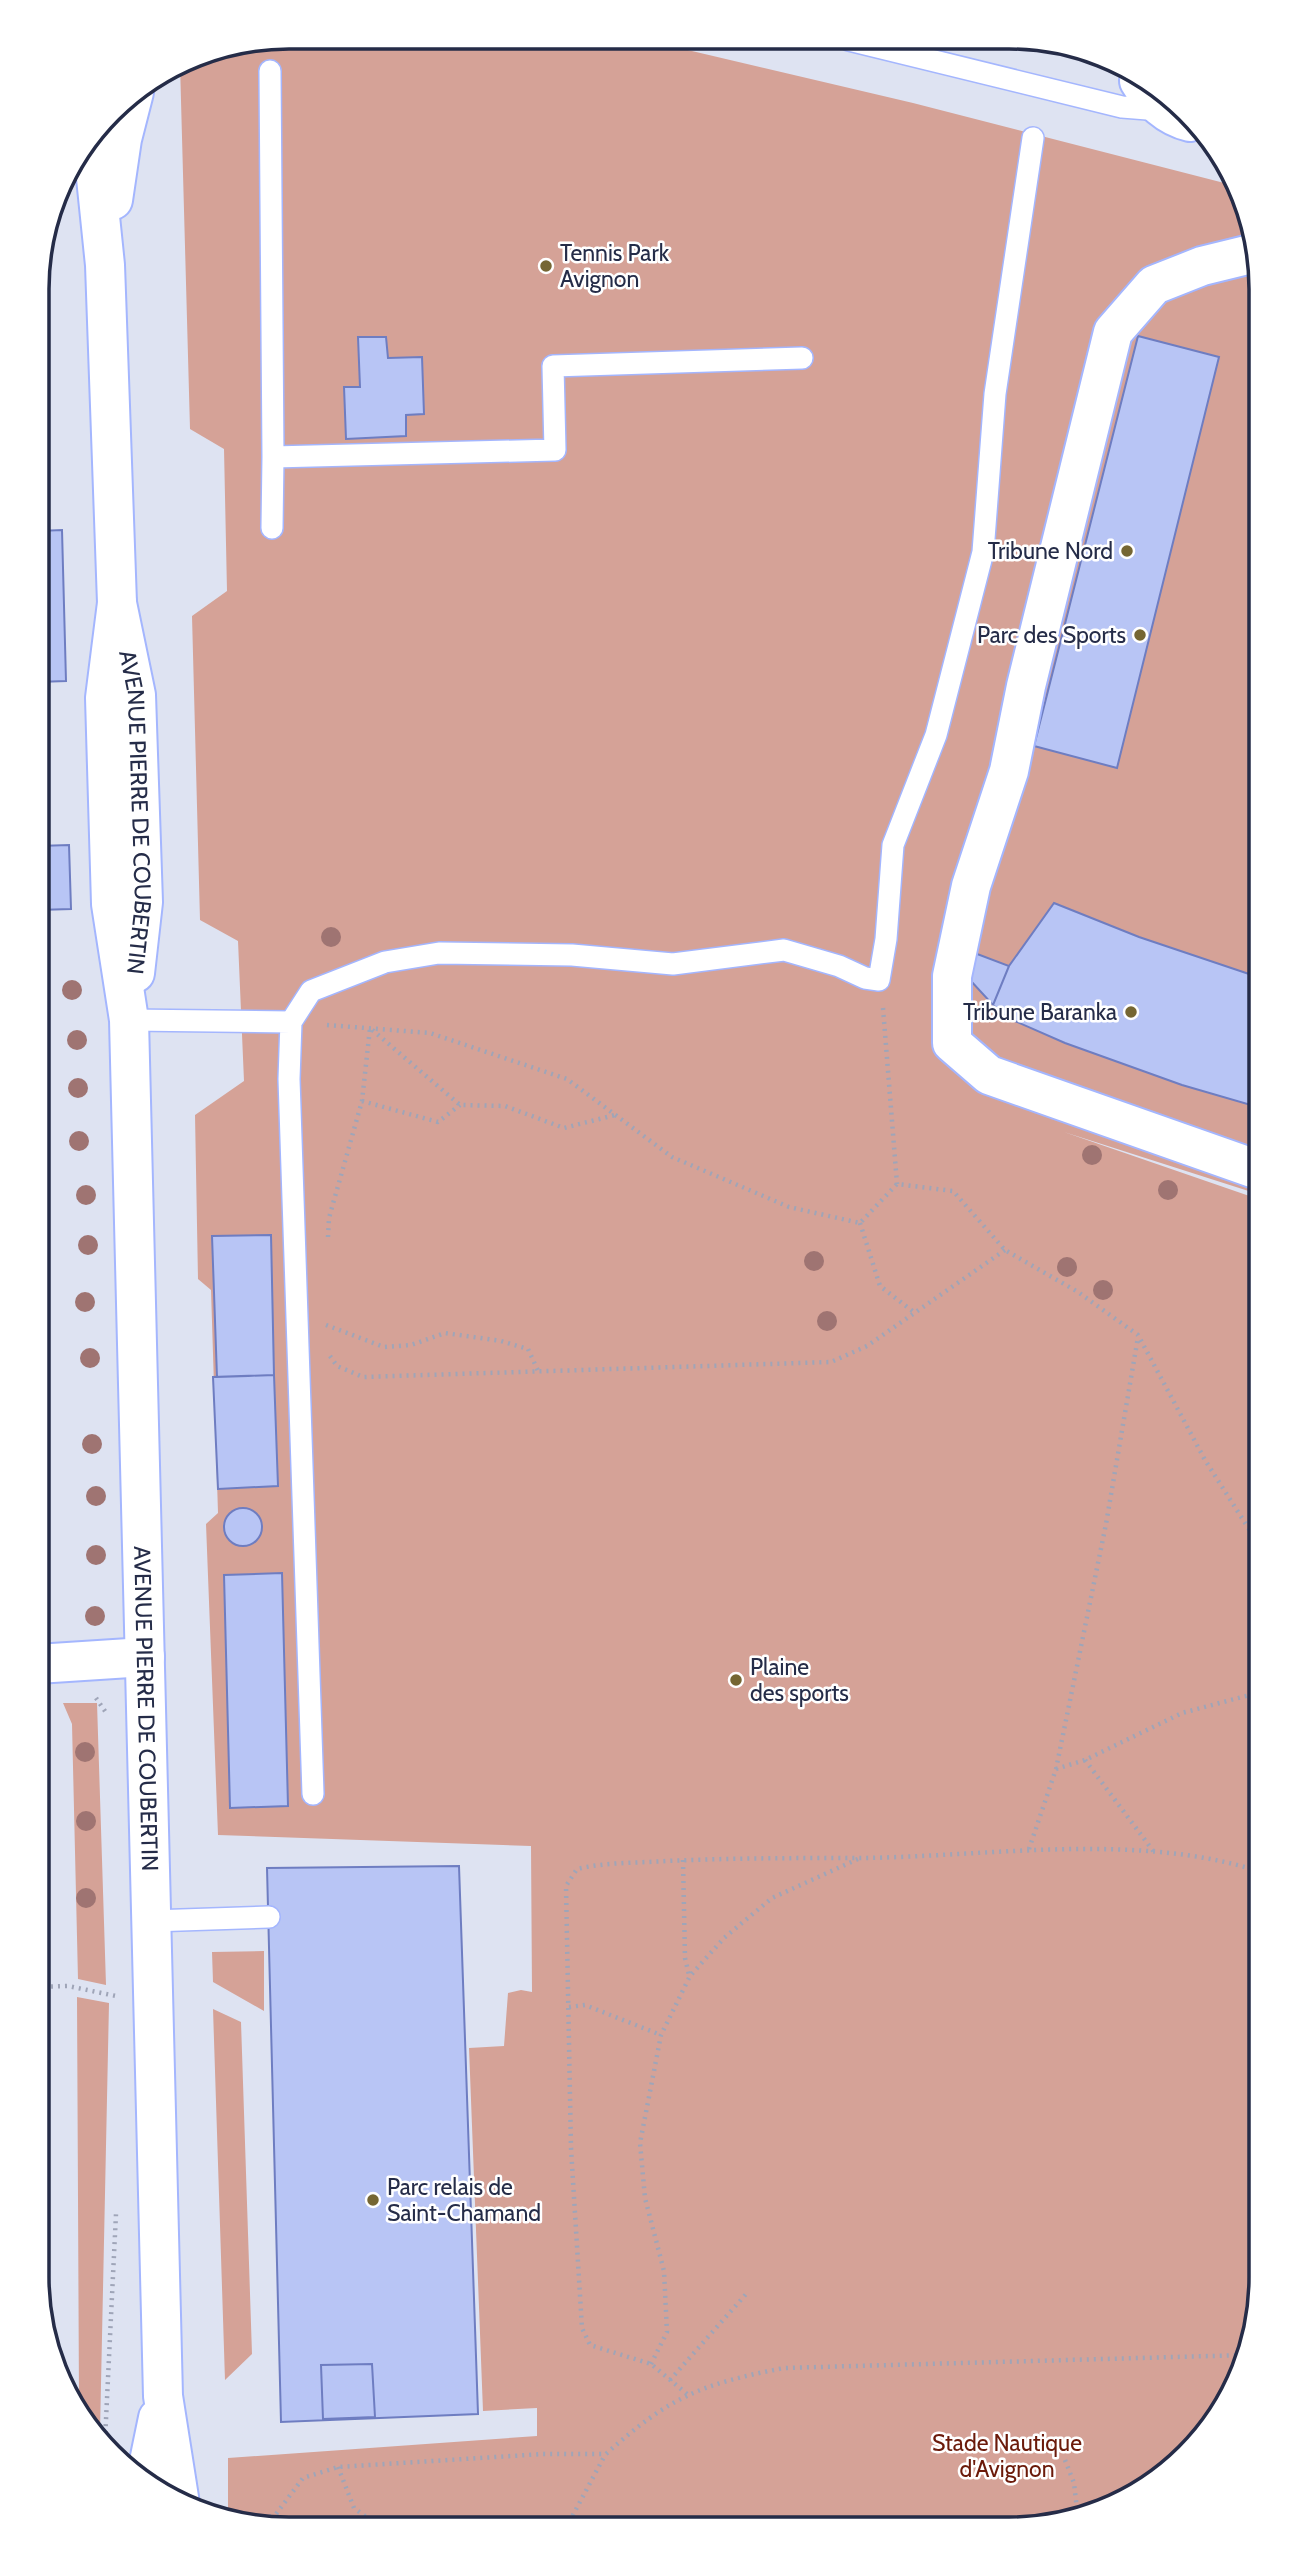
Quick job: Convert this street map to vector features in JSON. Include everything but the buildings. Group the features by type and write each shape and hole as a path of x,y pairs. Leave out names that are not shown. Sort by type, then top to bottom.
{"street":[{"path":"1144,91 1166,108"},
{"name":"AVENUE PIERRE DE COUBERTIN","path":"104,265 122,138 129,111"},
{"name":"AVENUE PIERRE DE COUBERTIN","path":"93,151 104,265 117,603 136,695 143,902 129,1020 163,2396 178,2489"},
{"path":"1246,255 1202,266 1154,285 1113,332 1033,660 1009,771 971,886 952,975 952,1043 989,1075 1249,1167"},
{"path":"49,1663 145,1657"},
{"name":"AVENUE PIERRE DE COUBERTIN","path":"147,2470 163,2396"}],"lane":[{"path":"886,49 1122,107 1173,115"},
{"path":"270,71 272,528"},
{"path":"313,1794 289,1079 290,1022 311,991 386,962 439,953 572,955 673,964 784,950 839,966 865,978 879,979 886,939 893,845 936,735 983,552 995,394 1033,138"},
{"path":"273,457 555,450 553,366 802,358"},
{"path":"129,1020 290,1022"},
{"path":"151,1921 269,1917"}],"path":[{"path":"860,1223 897,1184 888,1049 879,979"},
{"path":"290,1022 430,1033 566,1079 672,1157 789,1207 860,1223"},
{"path":"327,1244 329,1218 362,1101 370,1028"},
{"path":"370,1028 460,1105"},
{"path":"362,1101 438,1122 460,1105 505,1106 564,1128 615,1115"},
{"path":"897,1184 953,1191 1005,1250 1078,1292 1138,1335 1205,1460 1248,1528"},
{"path":"860,1223 880,1286 915,1313"},
{"path":"330,1355 337,1366 363,1377 831,1362 867,1346 1005,1250"},
{"path":"322,1316 322,1333"},
{"path":"322,1324 384,1347 411,1345 445,1334 501,1341 528,1349 539,1373"},
{"path":"1028,1849 1056,1769 1106,1524 1138,1335"},
{"path":"88,1660 90,1691 113,1723"},
{"path":"1056,1769 1085,1760 1182,1713 1248,1695"},
{"path":"1085,1760 1155,1853"},
{"path":"687,2394 651,2364 590,2344 582,2328 571,2148 566,1886 577,1869 595,1864 683,1860 860,1858 1028,1849 1219,1858 1248,1868"},
{"path":"651,2364 667,2332 664,2271 645,2198 640,2143 661,2035 690,1976 723,1938 772,1898 860,1858"},
{"path":"683,1860 685,1958 690,1976"},
{"path":"117,1982 118,2009"},
{"path":"49,1987 68,1986 117,1996"},
{"path":"569,2007 585,2005 661,2035"},
{"path":"105,2431 116,2208"},
{"path":"670,2380 747,2293"},
{"path":"572,2517 606,2454 643,2420 687,2394 724,2379 784,2368 1236,2355"},
{"path":"272,2516 303,2478 338,2467 544,2454 606,2454"},
{"path":"1065,2460 1074,2483 1077,2506"},
{"path":"338,2467 354,2508 366,2517"}],"green space":[{"name":"Stade Nautique d'Avignon","path":"289,49 684,49 913,103 1224,183 1244,242 1249,289 1249,1191 1064,1132 1249,1196 1248,2293 1236,2354 1217,2397 1189,2435 1167,2457 1142,2477 1115,2492 1056,2512 1009,2517 289,2517 258,2515 228,2508 228,2458 537,2436 537,2408 483,2411 469,2048 504,2046 508,1993 521,1990 532,1992 531,1846 218,1835 206,1524 218,1513 211,1290 198,1279 195,1115 244,1081 238,941 200,920 192,616 227,591 224,449 190,429 180,75 227,57"},
{"path":"63,1703 97,1703 106,1985 78,1979 72,1724"},
{"path":"264,1951 264,2011 213,1982 212,1952"},
{"path":"77,1997 109,2003 100,2424 79,2392"},
{"path":"213,2009 241,2022 252,2354 225,2380"}],"place":[{"name":"Tennis Park Avignon","path":"546,266"},
{"name":"Tribune Nord","path":"1127,551"},
{"name":"Parc des Sports","path":"1140,635"},
{"name":"Tribune Baranka","path":"1131,1012"},
{"name":"Plaine des sports","path":"736,1680"},
{"name":"Parc relais de Saint-Chamand","path":"373,2200"}]}
